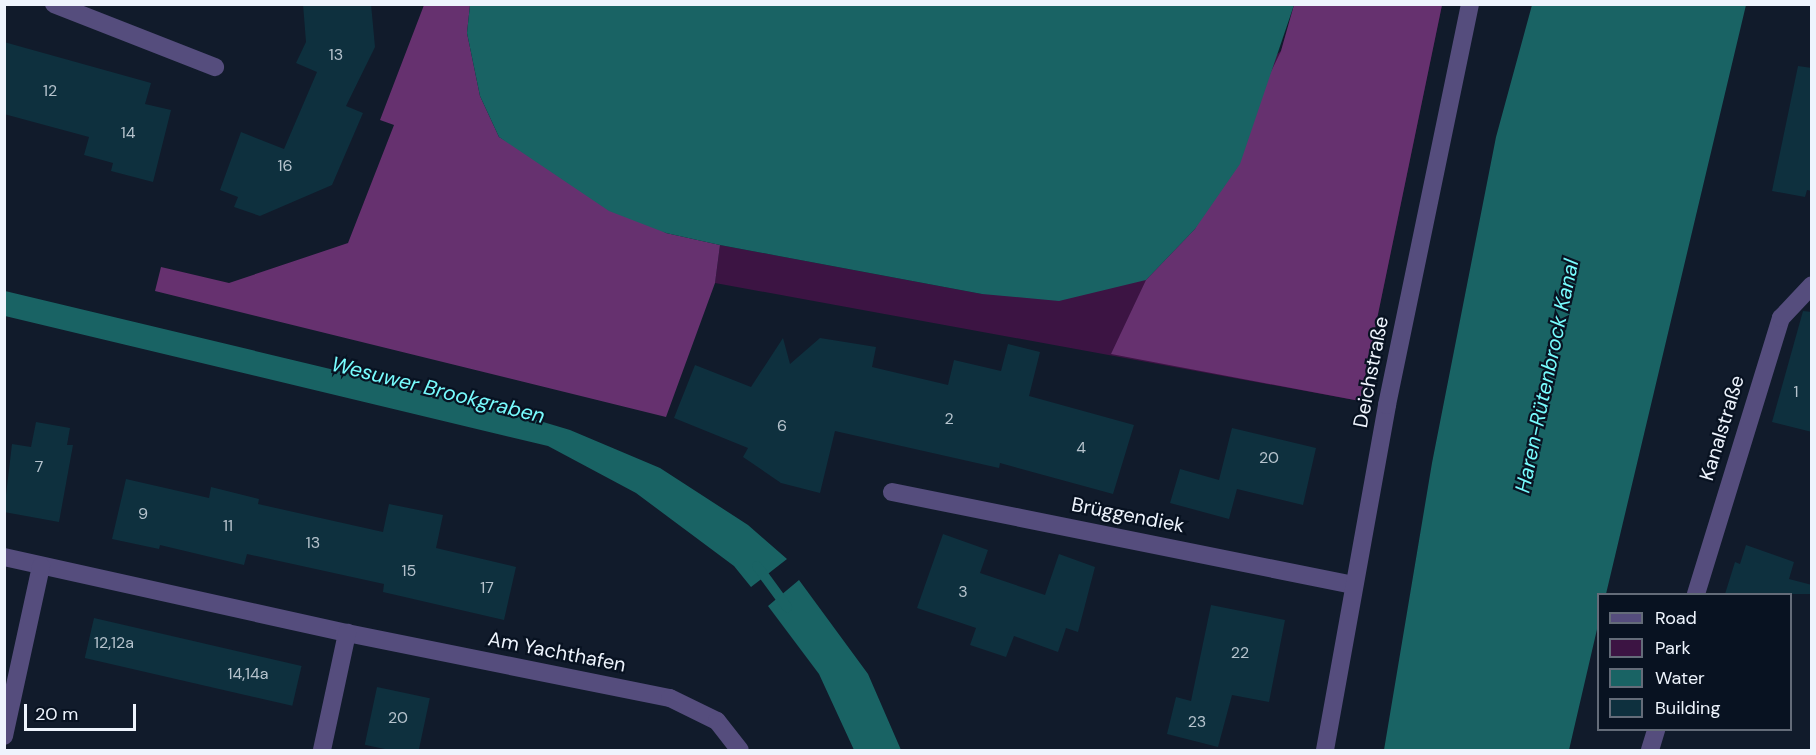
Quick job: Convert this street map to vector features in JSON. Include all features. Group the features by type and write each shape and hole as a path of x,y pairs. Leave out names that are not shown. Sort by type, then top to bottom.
{"street":[{"path":"54,4 215,67"},
{"name":"Deichstraße","path":"1325,750 1353,585 1470,4"},
{"name":"Kanalstraße","path":"1696,593 1781,318 1812,285"},
{"name":"Brüggendiek","path":"892,492 1353,585"},
{"name":"Am Yachthafen","path":"4,557 347,633 670,698 717,721 740,750"},
{"path":"4,736 42,566"},
{"path":"322,750 347,633"},
{"path":"1650,750 1655,731"}],"green space":[{"path":"1294,5 1442,5 1360,401 715,283 720,245 982,294 1281,51"}],"shaded area":[{"path":"424,5 470,5 467,33 480,96 499,137 666,233 720,245 715,283 666,417 155,291 161,267 229,283 348,243 394,125 380,120"},
{"path":"1294,5 1442,5 1360,401 1111,354 1146,280 1195,229 1281,51"}],"water":[{"path":"470,4 1294,5 1240,164 1195,229 1146,280 1059,301 982,294 720,245 666,233 609,211 499,137 480,96 467,33"},
{"name":"Haren-Rütenbrock Kanal","path":"1532,5 1746,5 1606,593 1597,593 1597,629 1569,750 1384,750 1432,463 1496,137"},
{"path":"5,291 506,411 570,430 660,468 748,525 787,559 751,587 734,566 636,493 548,446 5,316"},
{"path":"799,580 868,674 901,750 854,750 819,674 768,606"}],"building":[{"path":"303,4 371,4 375,47 346,106 363,113 332,185 260,216 234,207 238,197 220,190 241,132 284,149 317,72 296,63 306,42"},
{"path":"4,42 151,83 145,104 171,110 153,182 111,171 113,163 84,155 89,137 4,114"},
{"path":"1798,66 1812,68 1812,191 1807,190 1805,197 1772,191"},
{"path":"1803,311 1812,312 1812,432 1772,422"},
{"path":"783,338 790,364 820,338 876,347 872,367 948,385 954,360 1001,371 1008,344 1040,352 1029,396 1134,425 1113,494 1000,463 999,468 835,431 820,493 781,483 743,457 748,448 674,418 695,365 751,387"},
{"path":"36,422 70,428 67,445 73,445 59,522 4,512 12,444 31,447"},
{"path":"1232,428 1316,448 1303,505 1237,489 1229,519 1170,503 1180,469 1219,480"},
{"path":"126,479 209,498 211,487 259,499 258,504 383,532 389,504 443,515 436,548 516,567 504,620 383,592 384,584 247,554 244,565 160,545 159,549 112,539"},
{"path":"943,534 988,550 980,573 1045,595 1059,554 1095,567 1078,632 1066,628 1058,652 1014,636 1006,657 970,645 976,628 917,608"},
{"path":"1746,545 1794,562 1789,579 1812,585 1812,594 1725,593 1735,562 1740,564"},
{"path":"1211,605 1285,620 1269,702 1232,695 1218,747 1167,734 1176,697 1191,701"},
{"path":"94,618 302,666 292,706 85,658"},
{"path":"377,687 430,698 419,750 390,750 365,745"}],"waterway":[{"name":"Wesuwer Brookgraben","path":"757,566 787,607"}]}
